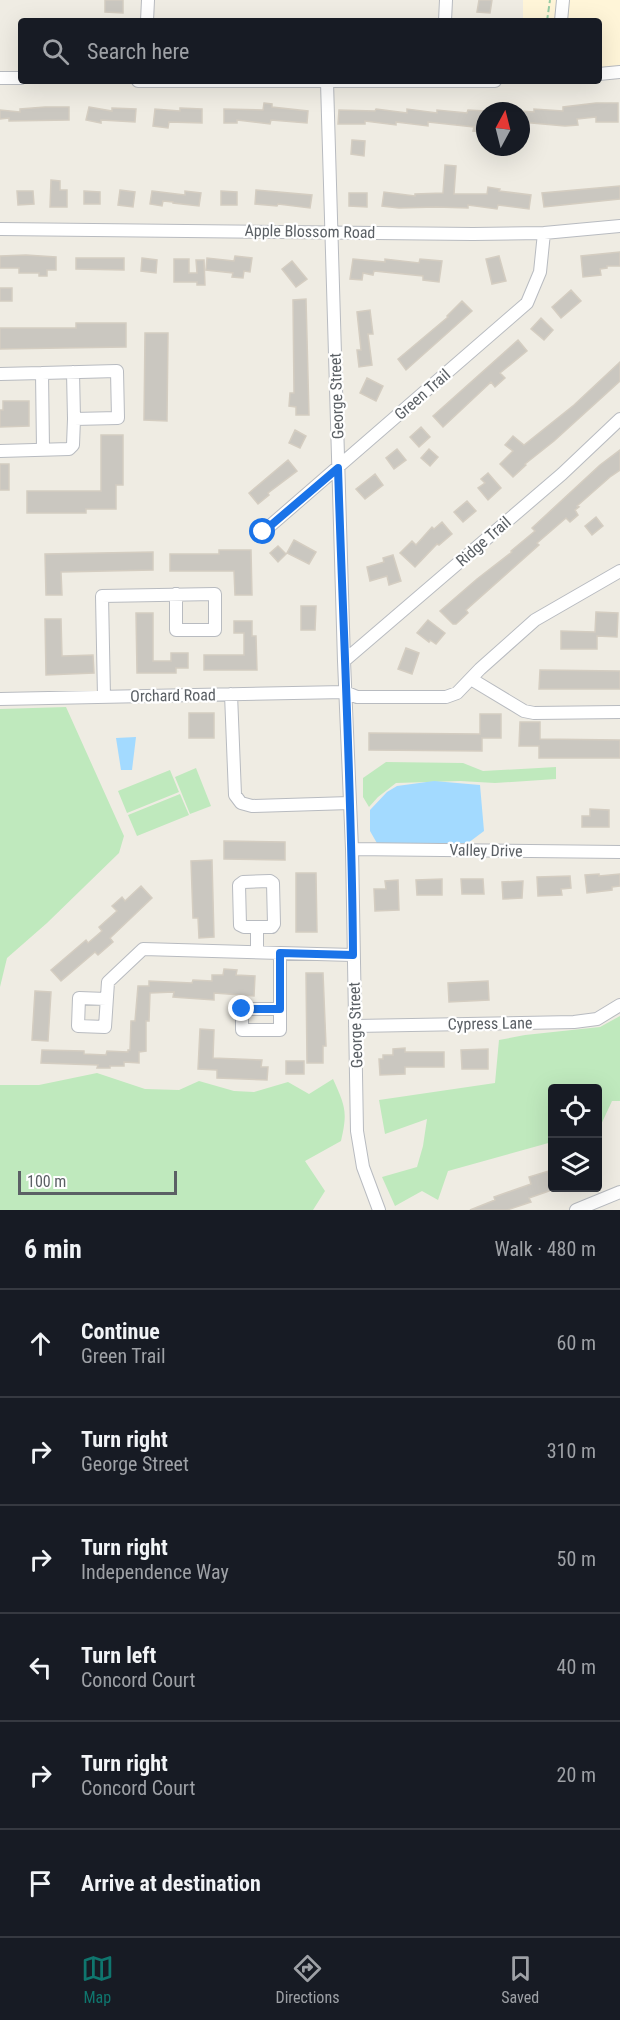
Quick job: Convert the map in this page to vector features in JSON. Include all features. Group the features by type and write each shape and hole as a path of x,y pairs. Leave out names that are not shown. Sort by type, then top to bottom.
{"street":[{"path":"147,18 148,0"},
{"path":"445,18 446,0"},
{"path":"561,18 563,0"},
{"path":"602,74 620,72"},
{"path":"0,78 18,78"},
{"name":"George Street","path":"327,84 345,692 352,849 359,1151 367,1181 379,1210"},
{"name":"Apple Blossom Road","path":"0,229 544,233 620,226"},
{"name":"Green Trail","path":"263,532 526,303 540,272 544,233"},
{"path":"0,374 117,371 118,418 74,419"},
{"path":"0,451 69,449 74,445 73,372"},
{"path":"42,373 43,450"},
{"name":"Ridge Trail","path":"344,661 562,474 620,419"},
{"name":"Orchard Road","path":"0,699 345,692 357,698 446,697 457,693 480,669 535,620 620,571"},
{"path":"104,697 102,596 176,594"},
{"path":"471,679 524,711 534,713 620,712"},
{"path":"231,694 235,795 241,803 252,806 350,804"},
{"name":"Valley Drive","path":"352,849 620,852"},
{"path":"270,881 273,884 274,924 272,927 257,927 240,925 239,885 243,882 270,881"},
{"path":"257,927 257,952"},
{"path":"106,999 108,982 143,950 353,955"},
{"path":"280,953 280,1009"},
{"name":"Cypress Lane","path":"355,1026 574,1022 597,1019 620,1005"},
{"path":"576,1210 620,1192"}],"path":[{"path":"547,18 550,0"}],"shaded area":[{"path":"523,0 620,0 620,72 602,74 602,18 523,18"}],"green space":[{"path":"66,707 124,836 119,853 47,923 7,958 0,987 0,709"},
{"path":"386,762 463,763 483,771 556,767 556,779 495,783 460,781 396,783 369,807 363,797 363,778"},
{"path":"196,768 211,806 190,814 175,777"},
{"path":"170,770 179,792 127,813 118,791"},
{"path":"180,794 189,815 137,836 128,815"},
{"path":"620,1016 620,1101 612,1101 602,1123 602,1084 548,1084 548,1143 448,1171 438,1200 422,1191 395,1206 382,1177 417,1167 427,1119 385,1134 379,1100 495,1083 499,1040 600,1027"},
{"path":"97,1073 145,1089 179,1090 199,1081 234,1091 254,1092 288,1082 309,1094 333,1079 345,1115 341,1141 305,1161 325,1191 313,1210 0,1210 0,1085 39,1085"}],"water":[{"path":"136,737 132,770 121,770 116,738"},
{"path":"434,781 480,785 484,831 468,843 378,845 370,831 370,810 387,792 397,786"}],"building":[{"path":"105,0 123,0 123,13 105,12"},
{"path":"479,0 492,0 490,13 477,12"},
{"path":"264,103 272,104 272,107 308,111 307,123 271,120 270,124 237,120 237,123 224,123 224,109 263,110"},
{"path":"618,103 618,122 596,122 596,117 577,119 578,125 530,123 530,112 534,112 534,109 563,111 563,107"},
{"path":"69,107 69,120 9,121 9,118 0,119 0,110 20,112 20,109"},
{"path":"89,107 112,111 112,108 136,109 135,122 101,120 101,123 86,120"},
{"path":"180,108 202,109 202,123 169,122 168,128 153,126 155,109 180,111"},
{"path":"376,109 407,113 407,109 437,113 437,110 467,113 468,110 476,110 476,131 473,131 474,127 428,122 428,126 365,121 365,124 338,124 339,110 375,111"},
{"path":"352,140 365,141 364,156 351,154"},
{"path":"445,165 456,166 454,194 487,194 488,187 500,189 499,191 531,195 529,209 498,205 497,209 468,205 468,208 382,206 384,192 415,196 415,194 443,193"},
{"path":"51,180 60,181 60,190 67,190 67,207 50,207"},
{"path":"620,186 620,199 544,207 542,193"},
{"path":"120,190 135,192 133,207 118,205"},
{"path":"256,190 312,195 310,208 255,204"},
{"path":"17,191 33,191 34,204 18,205"},
{"path":"84,191 100,192 100,204 84,204"},
{"path":"152,191 185,195 185,191 201,193 199,206 163,201 162,206 150,204"},
{"path":"221,191 237,192 237,205 221,205"},
{"path":"349,193 367,193 367,207 349,206"},
{"path":"620,252 620,266 607,266 607,268 600,269 601,275 583,277 581,256"},
{"path":"0,256 56,257 56,270 47,270 47,276 39,276 39,273 19,273 19,268 0,268"},
{"path":"235,256 252,258 250,272 244,271 243,278 232,277 233,273 206,270 207,258 234,261"},
{"path":"499,256 506,281 492,284 486,259"},
{"path":"76,258 124,258 124,270 76,269"},
{"path":"142,258 157,260 156,273 141,271"},
{"path":"174,259 189,259 189,273 197,273 196,260 204,260 205,285 197,285 197,282 174,282"},
{"path":"353,259 385,262 385,259 419,263 420,259 442,261 439,282 423,280 423,276 374,271 373,275 363,273 362,280 350,279"},
{"path":"292,261 307,279 296,287 282,269"},
{"path":"0,288 12,288 12,301 0,301"},
{"path":"571,290 581,301 561,318 552,307"},
{"path":"306,299 309,415 296,415 296,407 289,406 290,393 294,393 293,300"},
{"path":"462,301 472,311 406,370 398,359 448,317"},
{"path":"370,310 373,334 368,334 372,365 359,367 357,350 361,350 357,312"},
{"path":"541,318 553,330 544,340 531,329"},
{"path":"76,323 126,323 126,347 0,349 0,328 76,328"},
{"path":"145,333 168,333 167,421 144,420"},
{"path":"518,340 527,351 500,373 505,378 495,387 491,382 443,427 433,416"},
{"path":"620,362 620,381 513,477 500,464 513,451 505,445 513,436 524,445 574,405"},
{"path":"367,378 383,386 376,401 360,393"},
{"path":"3,401 29,401 29,426 0,427 0,410 3,410"},
{"path":"421,427 430,437 419,447 410,437"},
{"path":"295,430 306,436 300,448 289,443"},
{"path":"101,435 123,435 123,485 116,485 116,509 86,509 86,513 27,513 27,491 101,491"},
{"path":"397,449 406,460 394,469 386,458"},
{"path":"429,449 438,457 430,466 421,458"},
{"path":"620,450 620,470 577,506 579,507 575,510 578,515 570,522 566,518 537,543 539,545 466,610 468,613 456,624 453,624 440,611 512,552 535,531 532,528 600,465"},
{"path":"288,460 297,471 268,493 269,495 258,504 249,493"},
{"path":"0,464 9,464 9,490 0,490"},
{"path":"488,473 501,488 488,500 478,488 485,483 481,479"},
{"path":"375,474 383,485 365,499 356,489"},
{"path":"467,501 476,511 463,522 454,512"},
{"path":"596,517 603,526 592,535 585,526"},
{"path":"442,522 452,534 439,545 437,544 415,567 400,553 412,541 416,545 432,527 434,529"},
{"path":"294,540 316,552 309,564 287,553"},
{"path":"278,546 286,554 278,562 270,553"},
{"path":"219,550 251,550 252,595 235,595 234,571 170,571 170,554 219,554"},
{"path":"153,552 153,570 61,572 62,595 46,595 45,554"},
{"path":"393,555 401,581 389,585 387,576 370,581 367,567 384,562 383,558"},
{"path":"301,606 316,606 315,630 301,630"},
{"path":"596,612 618,613 617,637 597,636 597,649 561,649 561,631 595,632"},
{"path":"136,613 153,613 153,661 171,661 171,653 188,653 188,668 176,668 176,673 137,673"},
{"path":"45,619 61,619 62,656 93,655 94,673 46,675"},
{"path":"428,620 445,633 436,644 417,633"},
{"path":"234,621 252,621 252,636 256,636 257,670 204,670 204,655 244,655 244,633 234,633"},
{"path":"406,648 419,653 412,674 398,669"},
{"path":"540,670 620,671 620,689 539,689"},
{"path":"189,713 214,713 214,738 189,738"},
{"path":"480,714 501,714 501,738 482,738 482,751 369,750 369,733 480,734"},
{"path":"520,722 540,722 540,739 620,740 620,758 539,758 539,746 519,746"},
{"path":"590,809 609,810 609,827 582,827 582,816 590,816"},
{"path":"224,841 285,842 285,860 224,859"},
{"path":"212,860 214,937 199,938 198,918 193,918 191,861"},
{"path":"296,873 316,873 317,932 296,932"},
{"path":"599,874 599,876 620,874 620,886 612,887 612,890 587,893 585,875"},
{"path":"570,876 571,888 561,889 562,895 538,896 537,877"},
{"path":"442,879 442,895 417,895 416,880"},
{"path":"461,879 483,879 484,894 462,894"},
{"path":"398,880 399,910 375,911 374,889 386,889 385,881"},
{"path":"523,881 522,898 503,899 502,882"},
{"path":"141,886 152,898 110,938 113,942 98,955 95,952 61,981 51,970 86,940 88,943 102,931 99,927 117,911 112,906 122,897 125,901"},
{"path":"224,969 237,970 236,975 255,976 254,996 214,993 214,1000 173,997 174,992 150,993 149,1021 146,1021 146,1051 139,1052 139,1063 124,1062 124,1066 97,1068 98,1065 41,1063 42,1050 84,1051 84,1054 106,1055 107,1051 128,1052 131,1021 135,1021 138,986 149,986 149,981 192,983 193,980 212,981 212,975 223,975"},
{"path":"306,973 323,973 326,1046 323,1046 323,1063 307,1063"},
{"path":"488,981 489,1000 449,1002 448,983"},
{"path":"35,991 51,992 48,1041 32,1040"},
{"path":"200,1029 214,1030 213,1058 262,1060 261,1067 268,1067 267,1080 217,1078 217,1070 198,1069"},
{"path":"405,1048 405,1052 444,1052 444,1067 405,1067 405,1074 380,1075 379,1059 383,1059 383,1055 393,1055 393,1049"},
{"path":"488,1049 488,1069 462,1069 461,1050"},
{"path":"286,1061 304,1061 304,1074 286,1074"},
{"path":"548,1171 548,1191 529,1198 531,1202 507,1210 470,1210 495,1200 494,1197 531,1184 529,1177"}],"route":[{"path":"242,1009 280,1009 280,953 353,955 352,849 338,468 263,532"}]}
